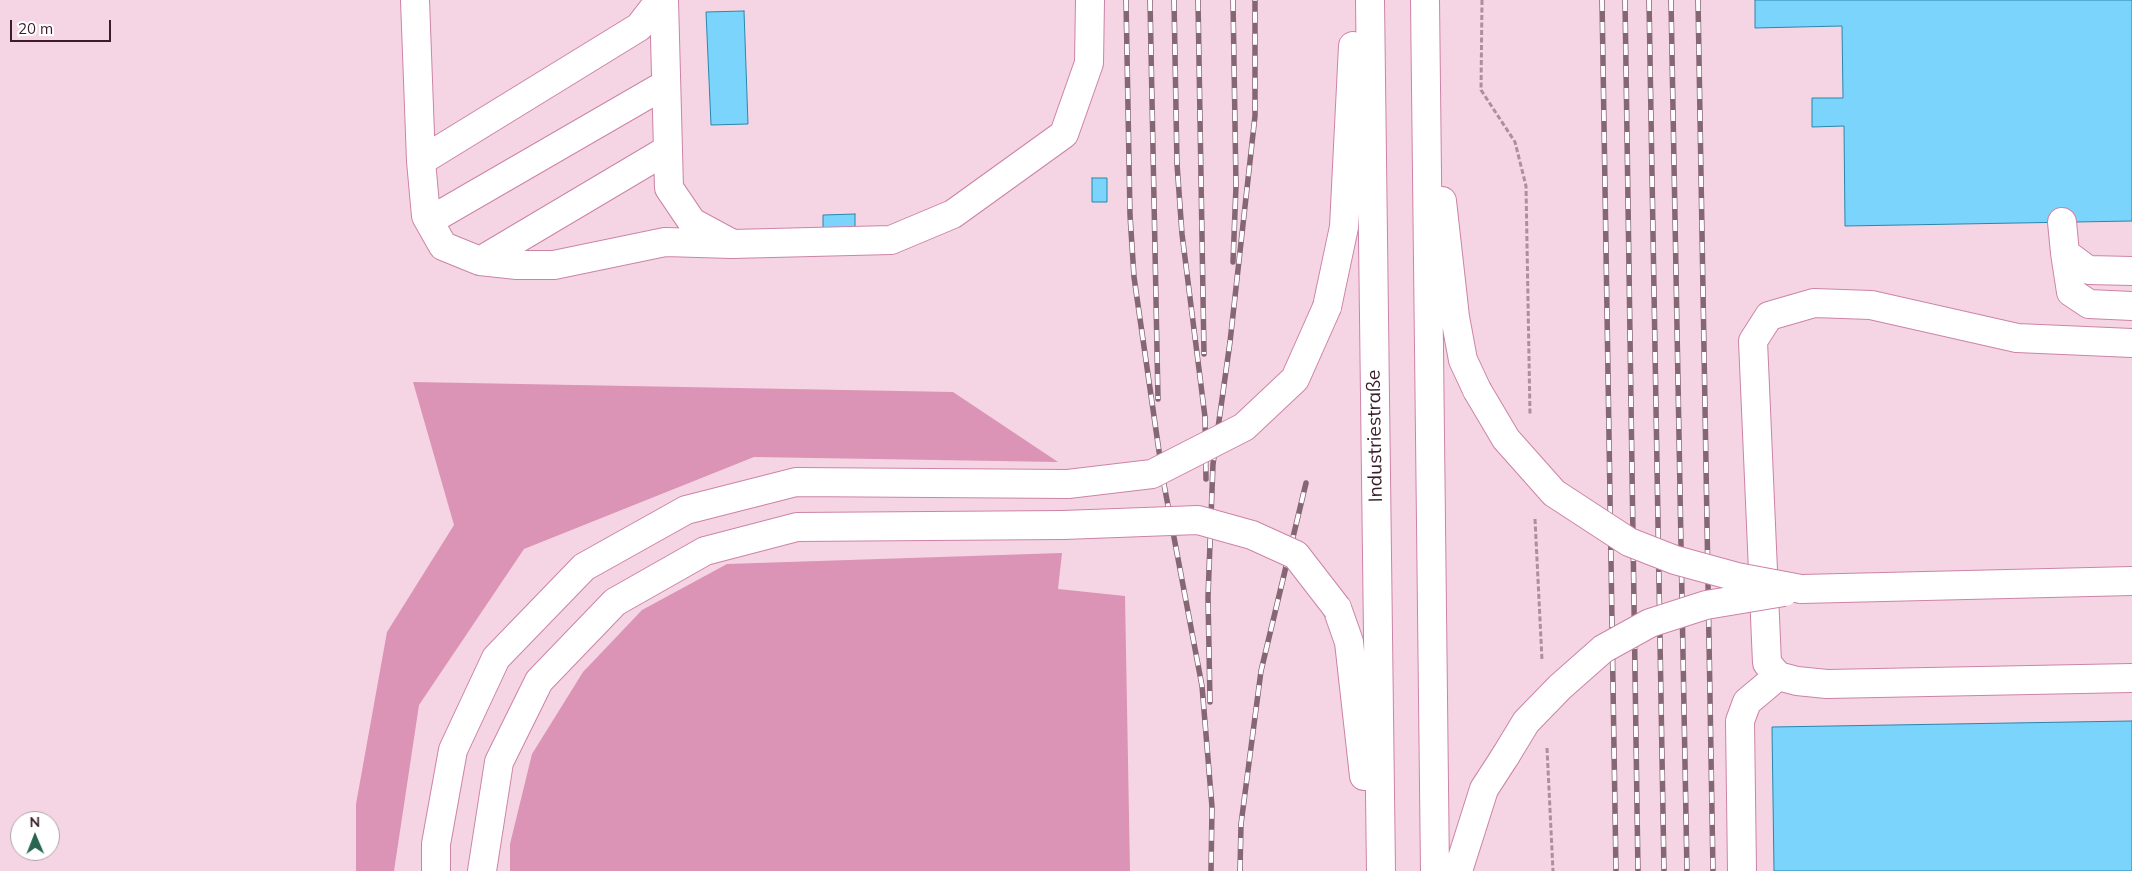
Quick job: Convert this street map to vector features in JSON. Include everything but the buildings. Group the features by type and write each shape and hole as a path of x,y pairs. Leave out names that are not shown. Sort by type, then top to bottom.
{"main road":[{"path":"415,0 421,161 426,216 443,246 480,261 517,265 554,265 665,242 732,244 890,240 953,214 1064,134 1089,63 1090,0"},
{"path":"421,161 638,27 660,0"},
{"path":"664,0 669,188 692,222 732,244"},
{"path":"436,871 436,844 453,750 496,658 584,567 686,510 796,482 1068,484 1152,474 1244,427 1295,379 1327,307 1344,227 1356,0"},
{"name":"Industriestraße","path":"1370,0 1381,871"},
{"path":"1425,0 1424,45 1435,871"},
{"path":"1424,45 1455,317 1463,360 1477,390 1506,438 1554,493 1628,542 1675,560 1737,577 1801,589"},
{"path":"429,221 666,84"},
{"path":"480,261 667,150"},
{"path":"2062,222 2071,292 2089,304 2132,306"},
{"path":"2065,253 2088,270 2132,271"},
{"path":"2132,343 2017,338 1871,305 1814,303 1769,316 1753,341 1754,399 1767,663 1778,676 1797,681 1827,684 2132,678"},
{"path":"482,871 499,762 539,681 614,602 705,552 797,527 1063,525 1198,520 1252,535 1296,555 1337,608 1349,642 1375,871"},
{"path":"1458,871 1484,789 1526,722 1560,687 1603,649 1650,623 1706,605 1801,589 2132,581"},
{"path":"1742,871 1740,721 1747,702 1778,676"}],"path":[{"path":"1482,0 1481,90 1515,142 1526,186 1530,421"},
{"path":"1535,509 1543,666"},
{"path":"1547,744 1553,871"}],"shaded area":[{"path":"413,382 953,392 1058,462 754,457 524,549 419,705 394,871 356,871 356,804 387,632 454,525"},
{"path":"1062,553 1058,589 1125,596 1130,871 510,871 510,844 532,754 583,672 642,610 727,564"}],"railway":[{"path":"1126,0 1130,215 1134,277 1163,479 1202,686 1212,807 1211,871"},
{"path":"1150,0 1158,399"},
{"path":"1174,0 1177,164 1182,234 1205,417 1206,479"},
{"path":"1198,0 1204,354"},
{"path":"1233,0 1236,186 1233,262"},
{"path":"1210,702 1208,597 1213,464 1230,342 1255,116 1255,0"},
{"path":"1602,0 1616,871"},
{"path":"1625,0 1638,871"},
{"path":"1649,0 1664,871"},
{"path":"1671,0 1687,871"},
{"path":"1698,0 1713,871"},
{"path":"1240,871 1241,824 1261,671 1306,483"}]}
